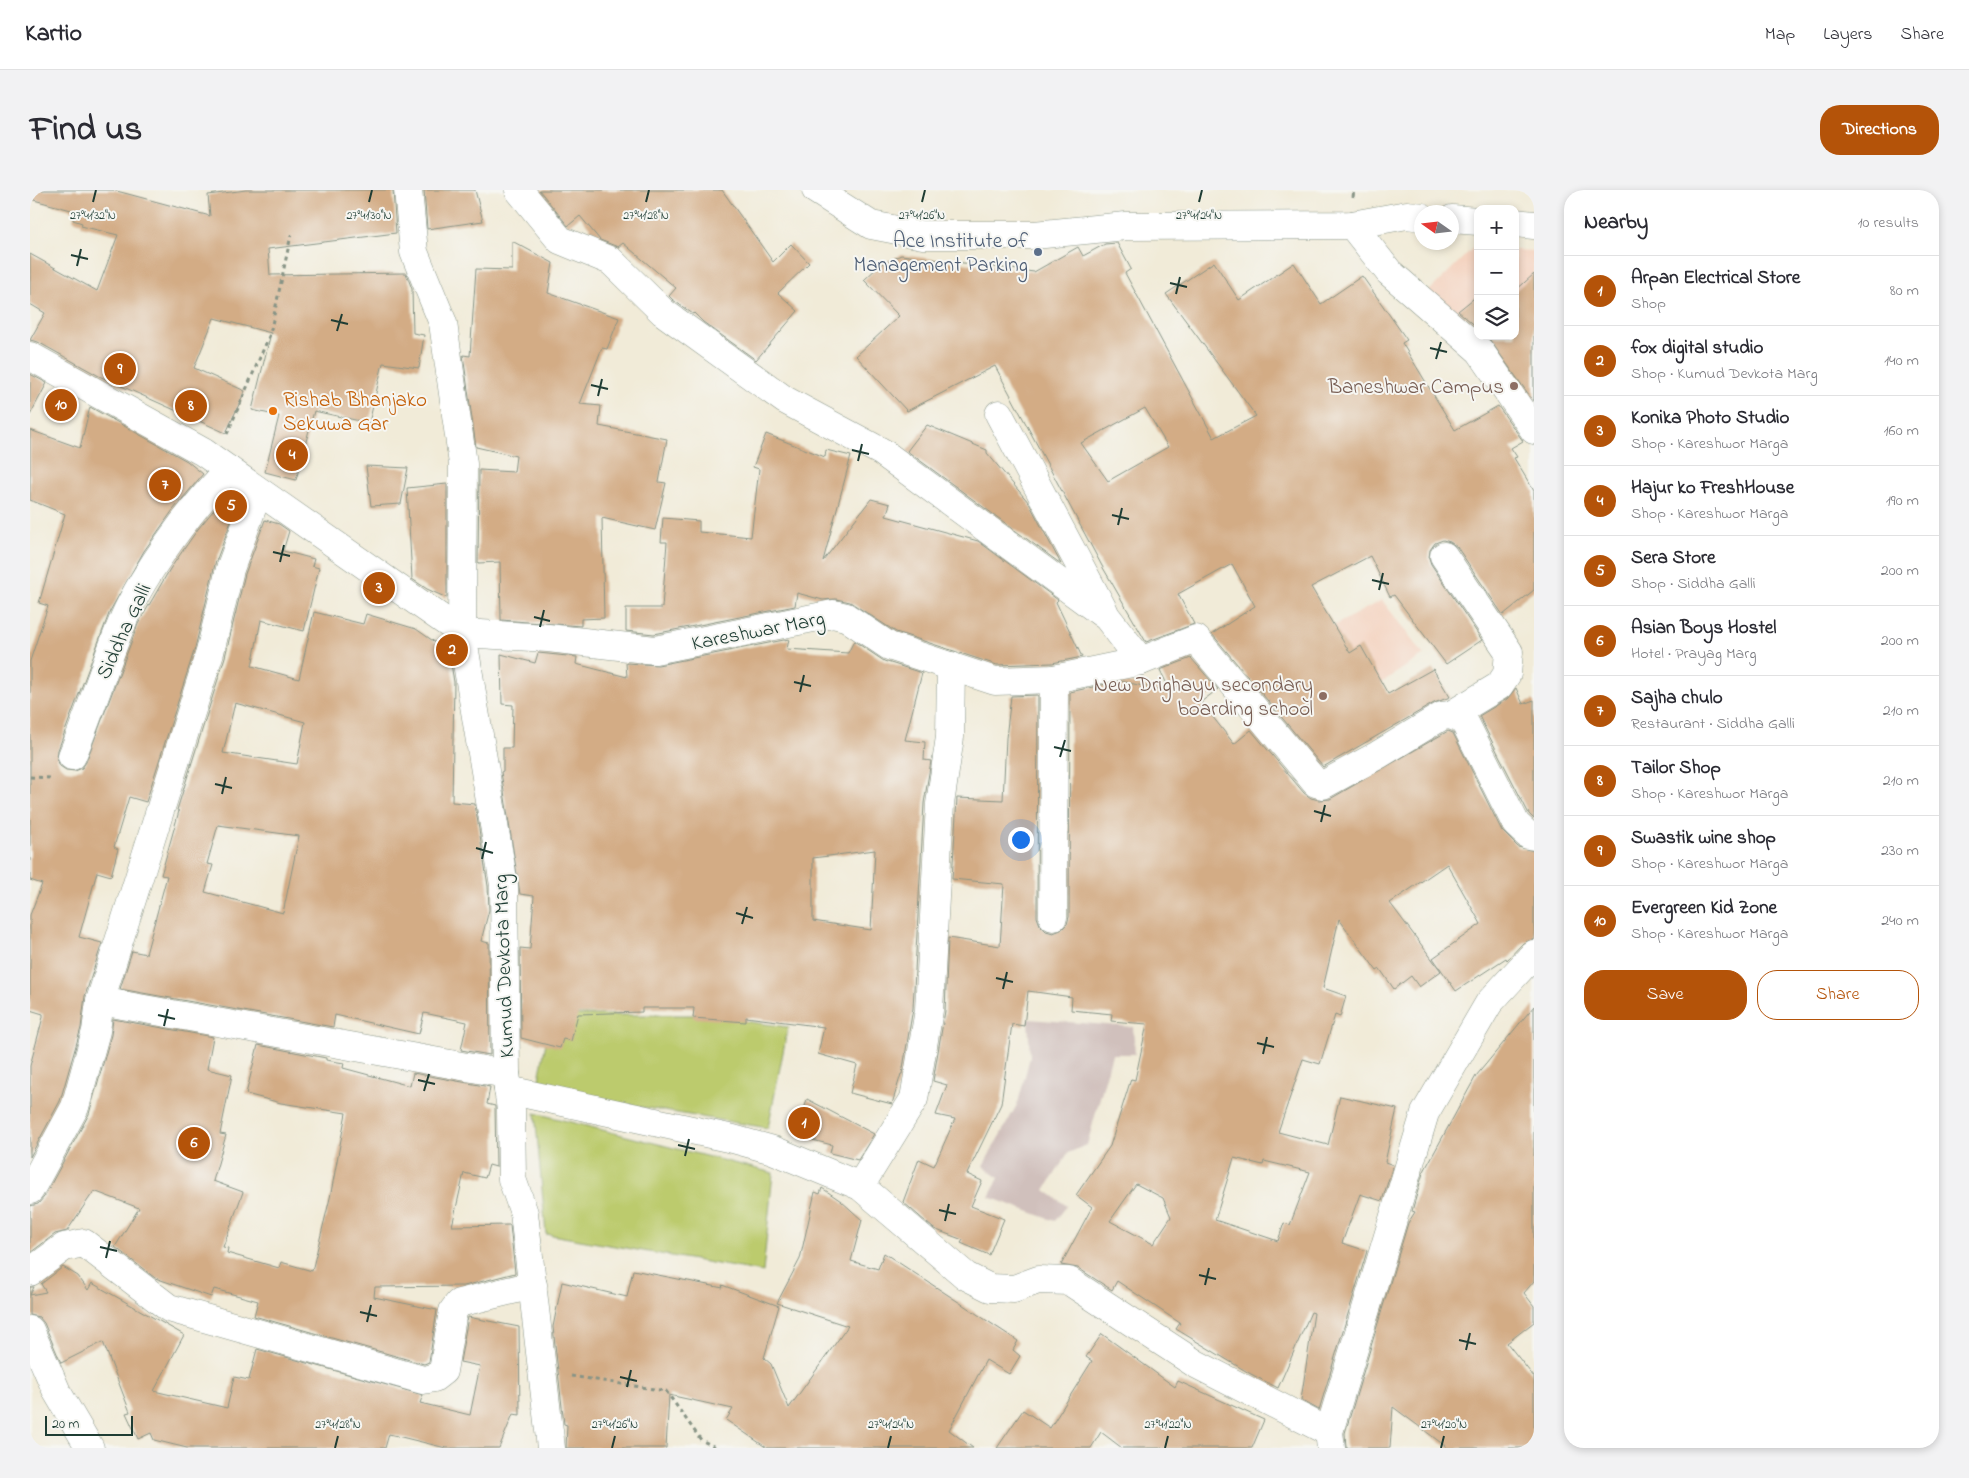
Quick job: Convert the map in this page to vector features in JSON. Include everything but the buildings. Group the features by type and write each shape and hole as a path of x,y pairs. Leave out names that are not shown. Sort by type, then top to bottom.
{"street":[{"name":"Kumud Devkota Marg","path":"408,190 414,252 443,323 463,464 462,633 504,885 507,1082 511,1110 512,1179 524,1213 551,1448"},
{"path":"519,190 560,240 611,261 663,312 785,400 882,452 1107,617"},
{"path":"816,190 871,225 923,235 1034,235 1126,226 1352,225 1406,215 1414,216"},
{"path":"1459,220 1474,221"},
{"path":"1519,224 1534,225"},
{"path":"1352,225 1388,272 1480,351 1534,430"},
{"path":"30,356 223,465 258,492 462,633"},
{"path":"999,414 1107,617 1141,661"},
{"name":"Siddha Galli","path":"72,756 124,617 138,591 212,486 223,465"},
{"path":"30,1190 75,1107 96,1031 100,1001 171,769 210,652 230,569 258,492"},
{"path":"1440,718 1499,686 1507,674 1509,652 1444,556"},
{"name":"Kareshwar Marg","path":"462,633 548,638 655,650 833,614 846,617 889,646 995,681 1054,678 1141,661 1196,639 1316,783 1323,785 1378,756 1440,718"},
{"path":"860,1186 914,1099 929,1010 940,804 950,737 951,666"},
{"path":"1054,678 1054,917"},
{"path":"1440,718 1464,721 1516,824 1528,835 1534,836"},
{"path":"100,1001 507,1082 773,1150 860,1186 966,1276 990,1288 1014,1289 1038,1280 1069,1281 1196,1364 1330,1440 1425,1113 1489,1003 1534,954"},
{"path":"30,1272 64,1247 84,1244 169,1308 423,1380 434,1378 443,1371 453,1310 459,1303 533,1285"},
{"path":"30,1330 57,1392 90,1448"}],"path":[{"path":"223,465 270,334 291,235"},
{"path":"543,1372 666,1391 701,1440 717,1448"}],"shaded area":[{"name":"Baneshwar Campus","path":"1474,247 1474,340 1519,340 1519,250 1534,251 1534,436 1422,298"},
{"name":"New Drighayu secondary boarding school","path":"1382,600 1424,655 1309,729 1262,664"},
{"path":"1028,1019 1133,1027 1135,1054 1112,1054 1087,1145 1068,1153 1045,1190 1067,1206 1055,1221 989,1197 999,1178 983,1166 1018,1103 1030,1057"}],"green space":[{"path":"551,1015 698,1015 788,1027 768,1128 537,1090"},
{"path":"535,1113 773,1173 763,1272 546,1234"}],"place":[{"name":"Ace Institute of Management Parking","path":"1038,252"},
{"name":"Swastik wine shop","path":"120,369"},
{"name":"Baneshwar Campus","path":"1514,386"},
{"name":"Evergreen Kid Zone","path":"61,405"},
{"name":"Tailor Shop","path":"191,406"},
{"name":"Rishab Bhanjako Sekuwa Gar","path":"273,411"},
{"name":"Hajur ko FreshHouse","path":"292,455"},
{"name":"Sajha chulo","path":"165,485"},
{"name":"Sera Store","path":"231,506"},
{"name":"Konika Photo Studio","path":"379,588"},
{"name":"fox digital studio","path":"452,650"},
{"name":"New Drighayu secondary boarding school","path":"1323,696"},
{"name":"Arpan Electrical Store","path":"804,1123"},
{"name":"Asian Boys Hostel","path":"194,1143"}]}
